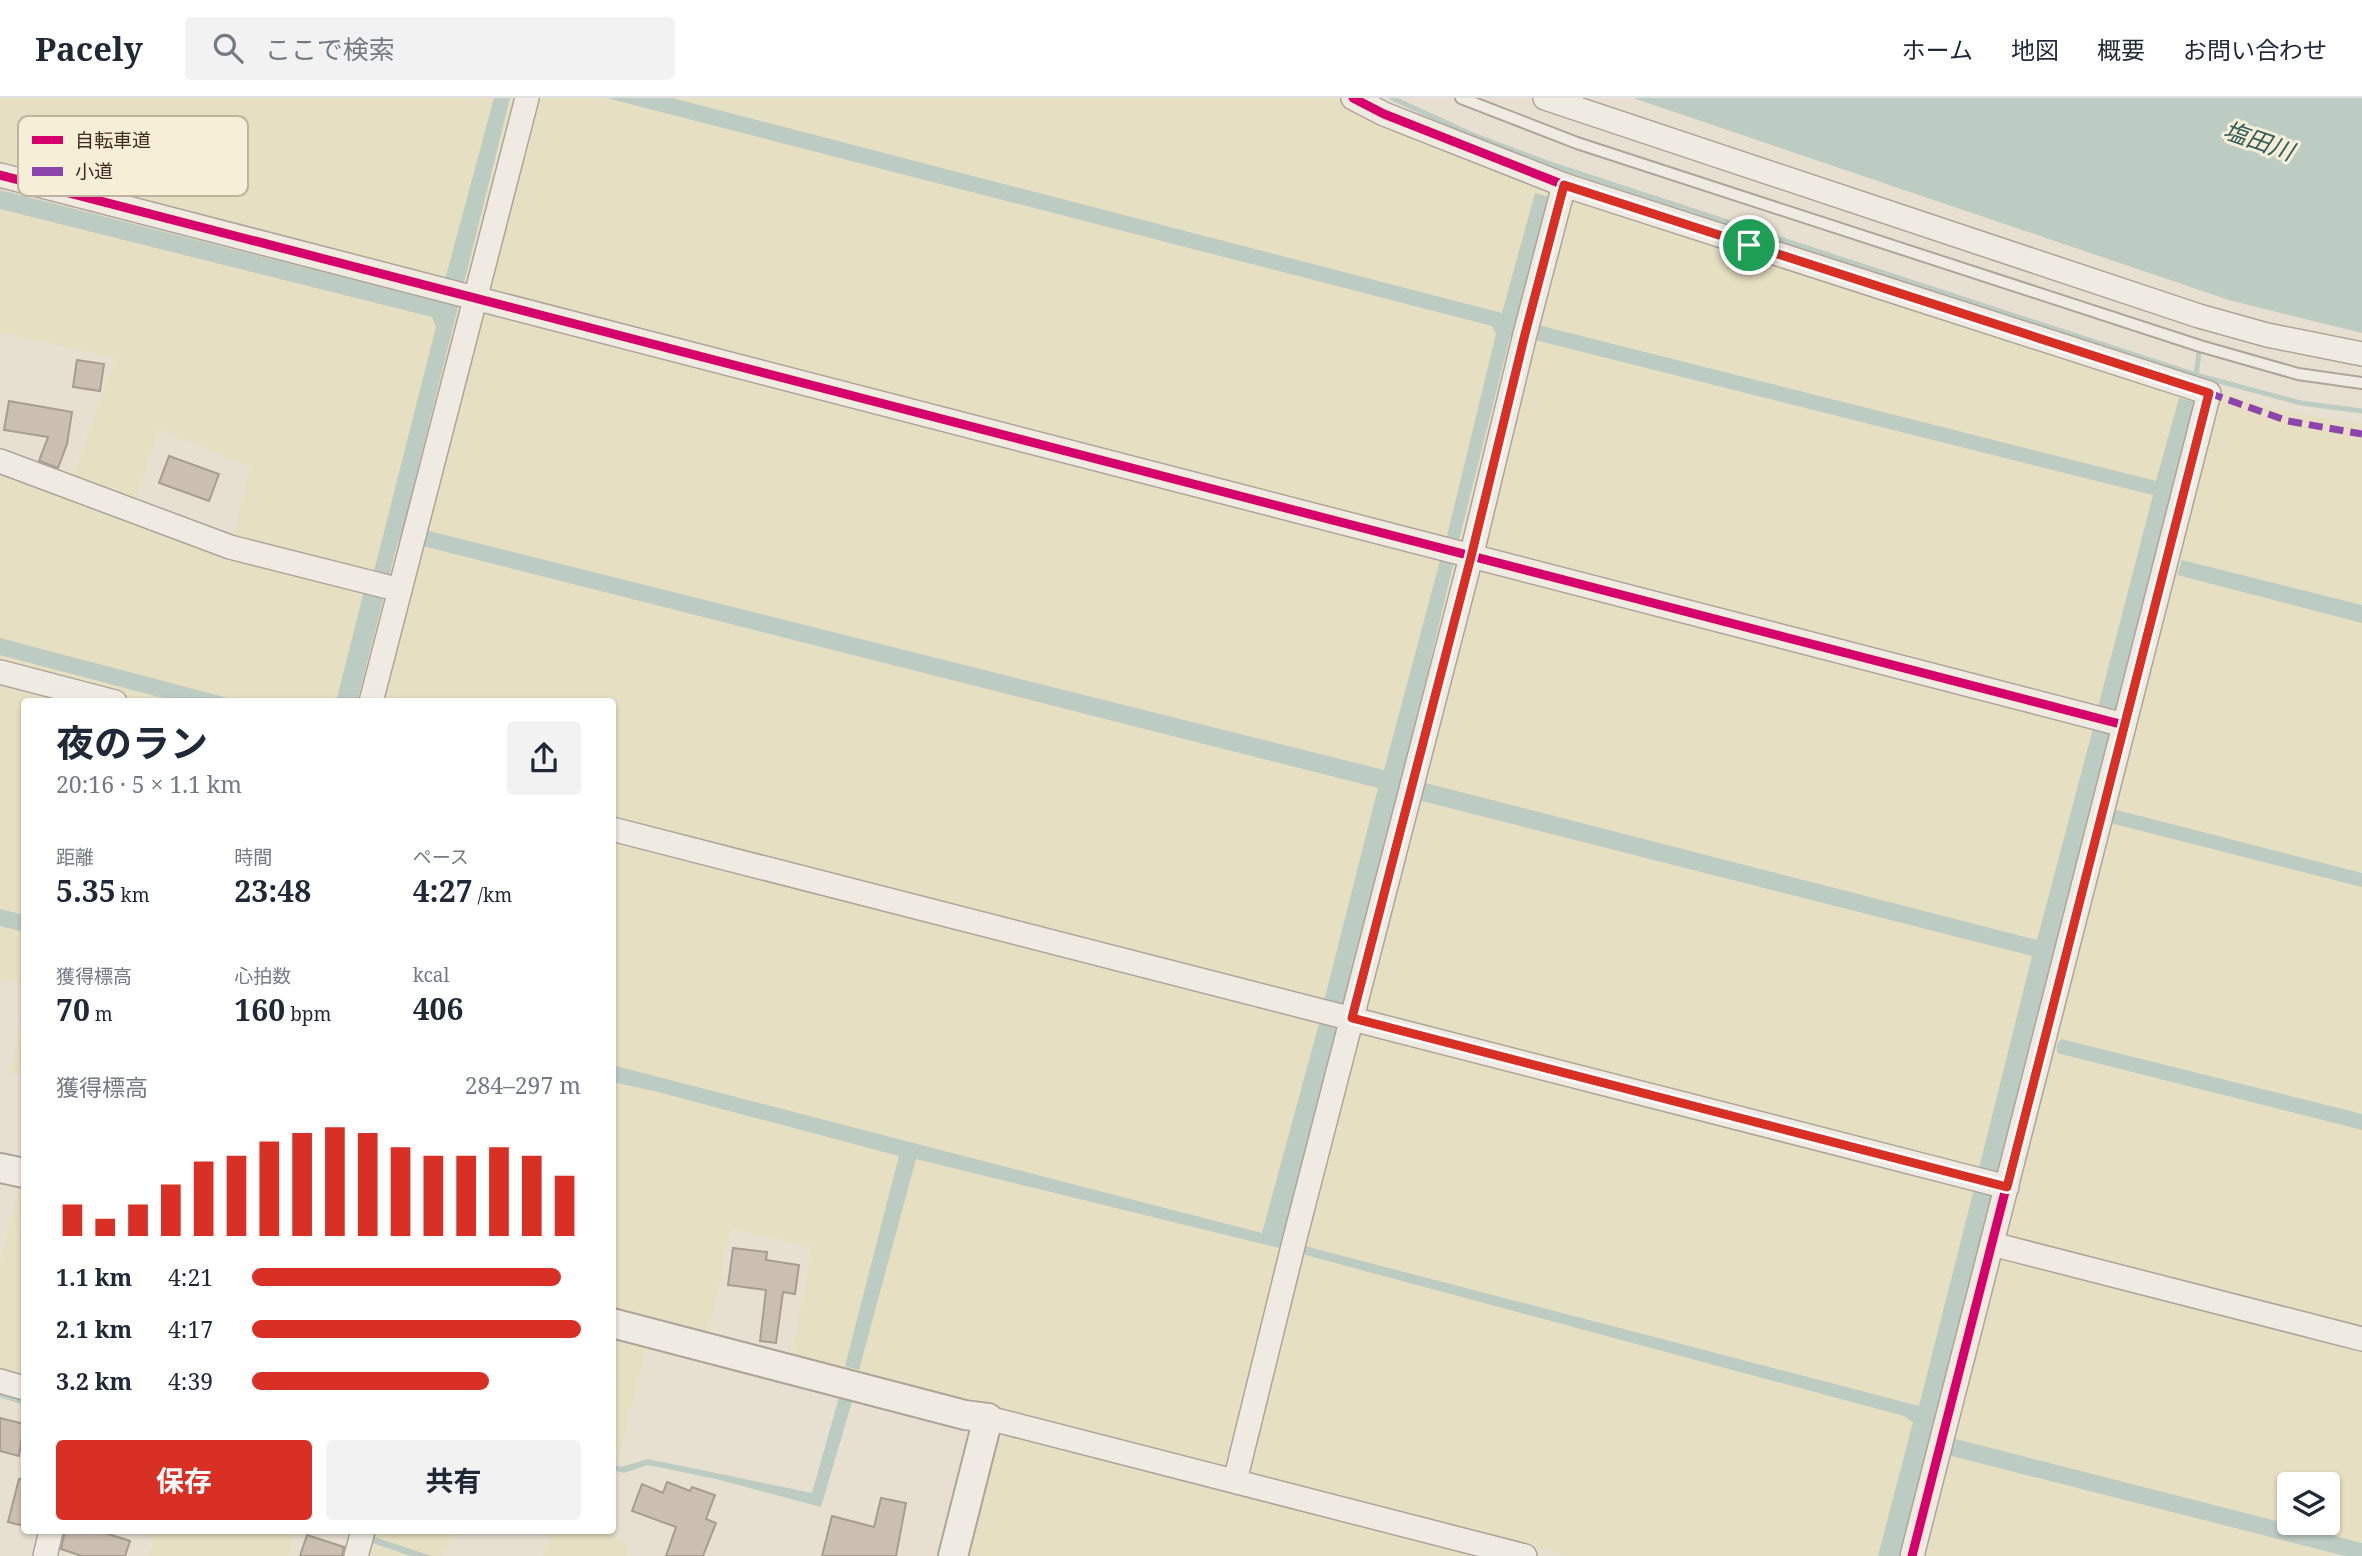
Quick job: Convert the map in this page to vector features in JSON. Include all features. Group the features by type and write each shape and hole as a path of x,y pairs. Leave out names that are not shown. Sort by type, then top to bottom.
{"street":[{"path":"372,698 395,588 469,298 527,98"},
{"path":"1353,98 1384,114 1564,185 2209,393 2165,565 2111,722 2102,814 2044,1041 1992,1183 1992,1244 1912,1556"},
{"path":"1545,98 2199,316 2267,335 2362,354"},
{"path":"0,176 18,181"},
{"path":"1235,1481 1293,1247 1338,1015 1412,787 1456,553 1526,331 1564,185"},
{"path":"77,196 2111,722"},
{"path":"0,461 63,487 230,547 395,588"},
{"path":"0,672 100,698"},
{"path":"616,830 1992,1183"},
{"path":"0,1168 21,1173"},
{"path":"1992,1244 2362,1339"},
{"path":"616,1324 1525,1556"},
{"path":"0,1381 21,1387"},
{"path":"953,1556 988,1418"},
{"path":"45,1556 50,1534"},
{"path":"356,1556 362,1534"}],"lane":[{"path":"1461,98 1577,143 2200,346 2298,374 2362,383"}],"shaded area":[{"path":"0,98 1366,98 1562,178 2277,410 2362,424 2362,1556 1570,1556 792,1355 812,1247 731,1228 709,1332 616,1307 616,698 21,698 21,984 0,980 0,465 67,492 115,358 0,332","holes":["159,429 250,467 229,553 130,516"]},
{"path":"21,1020 21,1076 9,1074"},
{"path":"18,1187 21,1188 21,1379 0,1372 0,1264"},
{"path":"616,1338 647,1346 616,1466"},
{"path":"1009,1434 1488,1556 966,1556 995,1441"},
{"path":"141,1534 295,1534 288,1556 147,1556 154,1541"},
{"path":"373,1534 452,1534 442,1554 446,1556 366,1556"},
{"path":"551,1534 612,1534 629,1547 626,1556 542,1556"}],"water":[{"path":"494,98 510,98 404,524 409,526 404,542 398,541 358,698 337,698 365,587 372,579 436,327 432,317 0,209 0,190 18,196 439,302"},
{"path":"607,98 672,98 1502,313 1535,193 1549,197 1516,318 1523,322 1519,336 1510,337 1458,544 1446,540 1496,334 1492,326"},
{"name":"塩田川","path":"1633,98 2362,98 2362,333 2229,300"},
{"path":"1534,324 2156,481 2179,398 2194,402 2115,715 2097,711 2153,495 1531,339"},
{"path":"425,530 1384,770 1441,557 1454,561 1403,777 1343,1007 1324,1001 1378,788 419,545"},
{"path":"2182,560 2362,605 2362,623 2177,575"},
{"path":"0,638 228,698 163,698 0,655"},
{"path":"2094,725 2112,728 2092,800 2094,811 2088,819 2035,1026 2038,1039 2030,1046 1997,1172 1991,1171 1992,1193 1932,1427 1932,1443 1925,1457 1899,1556 1878,1556 1913,1422 1904,1416 1287,1250 916,1159 859,1370 845,1366 899,1156 616,1083 616,1066 1262,1233 1320,1020 1338,1025 1285,1236 1297,1244 1919,1406 1974,1189 1979,1190 1984,1169 1979,1168 2032,956 1414,799 1418,781 2037,940"},
{"path":"2113,809 2362,873 2362,887 2110,823"},
{"path":"0,909 21,914 21,931 0,926"},
{"path":"2061,1039 2362,1114 2362,1130 2057,1053 2057,1045"},
{"path":"841,1390 854,1395 821,1507 716,1479 648,1465 624,1473 616,1471 616,1466 621,1467 648,1459 812,1493"},
{"path":"1952,1438 2277,1521 2277,1535 2331,1535 2362,1543 2362,1556 2345,1556 1948,1455"},
{"path":"371,1536 432,1556 411,1556 369,1542"}],"building":[{"path":"77,360 104,364 100,391 73,387"},
{"path":"9,401 72,412 67,444 58,468 39,461 48,437 4,430"},
{"path":"169,456 219,474 209,501 159,483"},
{"path":"733,1248 767,1252 766,1260 799,1265 795,1294 783,1292 776,1343 760,1341 766,1290 728,1285"},
{"path":"0,1418 21,1423 19,1456 0,1451"},
{"path":"19,1479 21,1479 21,1525 8,1522"},
{"path":"667,1482 690,1491 692,1487 715,1495 706,1519 716,1523 703,1556 666,1556 676,1527 632,1511 642,1484 663,1493"},
{"path":"881,1498 906,1503 896,1556 822,1556 832,1516 874,1527"},
{"path":"64,1534 108,1534 130,1541 125,1556 82,1556 61,1549"},
{"path":"307,1535 344,1547 342,1556 300,1556"}],"waterway":[{"path":"1392,98 1473,135 1553,165 2196,375 2301,403 2362,411"},
{"path":"2196,375 2199,353"},
{"path":"0,1395 21,1401"}],"marked path":[{"path":"2209,393 2288,421 2362,434"}],"cycle path":[{"path":"1353,98 1384,114 1564,185 2209,393 1912,1556"},
{"path":"0,175 18,180"},
{"path":"81,196 2124,725"}],"route":[{"path":"1564,185 1749,245 2209,393 2007,1187 1352,1018 1564,185"}]}
